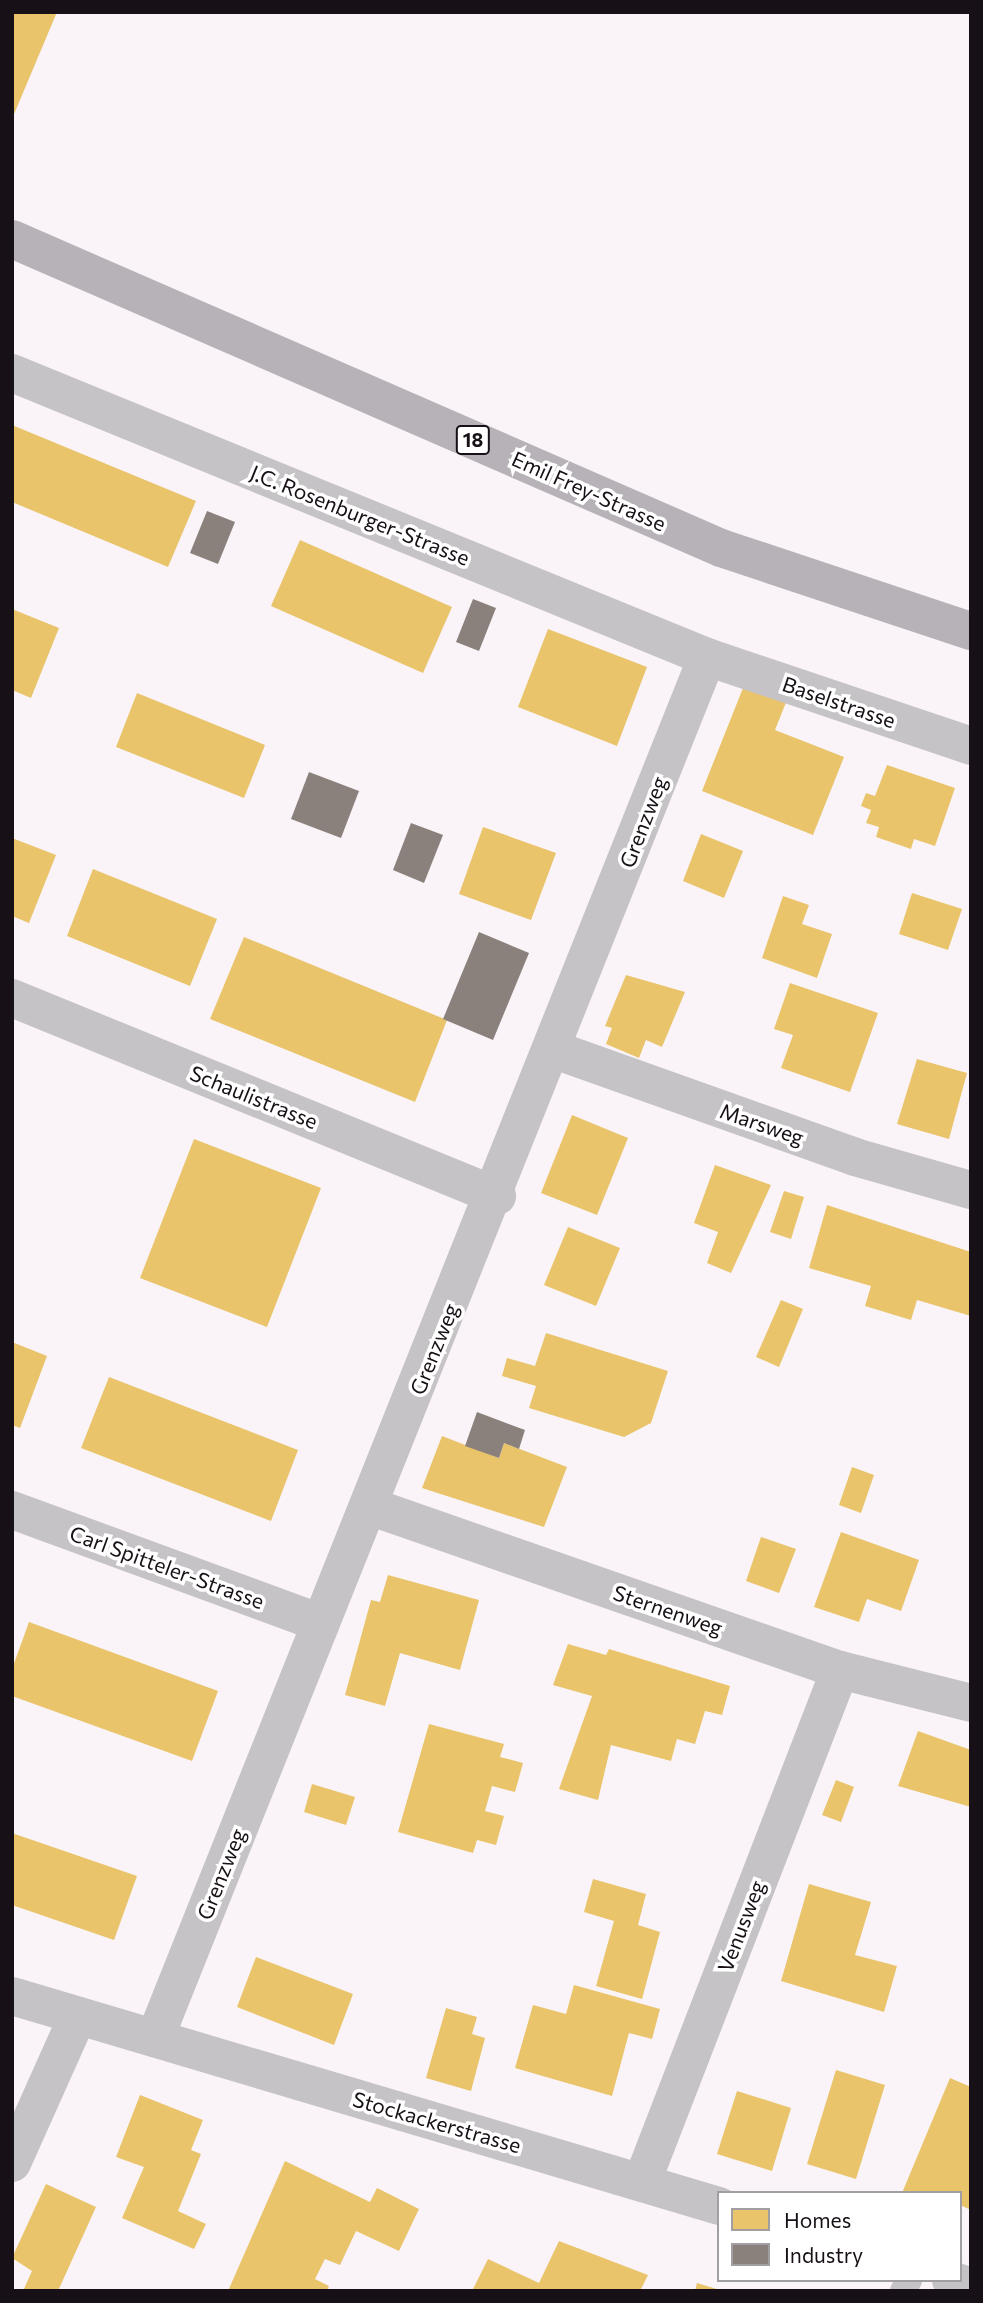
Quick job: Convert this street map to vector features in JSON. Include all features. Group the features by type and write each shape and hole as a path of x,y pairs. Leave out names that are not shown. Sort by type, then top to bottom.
{"main road":[{"name":"Emil Frey-Strasse","path":"12,239 721,548 956,627"}],"street":[{"name":"J.C. Rosenburger-Strasse","path":"12,373 707,657"},
{"name":"Baselstrasse","path":"707,657 971,746"},
{"name":"Grenzweg","path":"155,2038 555,1051 707,657"},
{"name":"Schaulistrasse","path":"12,998 497,1196"},
{"name":"Marsweg","path":"555,1051 855,1157 971,1190"},
{"name":"Sternenweg","path":"369,1506 840,1670 971,1703"},
{"name":"Carl Spitteler-Strasse","path":"12,1510 321,1623"},
{"name":"Venusweg","path":"642,2182 840,1670"},
{"name":"Stockackerstrasse","path":"12,1996 77,2018 155,2038 717,2205"},
{"path":"12,2164 77,2018"}],"building: Homes":[{"path":"12,12 57,12 12,119"},
{"path":"12,425 196,501 168,567 12,502"},
{"path":"300,540 452,607 423,673 271,606"},
{"path":"12,609 59,628 31,698 12,690"},
{"path":"548,629 647,667 617,746 518,707"},
{"path":"745,683 787,700 775,730 844,757 813,835 702,791"},
{"path":"137,693 265,745 244,798 116,747"},
{"path":"887,765 955,788 935,846 914,839 911,849 876,837 879,827 866,823 871,810 861,806 866,793 875,796"},
{"path":"483,827 556,853 531,920 459,894"},
{"path":"701,834 743,851 724,898 683,881"},
{"path":"12,838 56,855 29,923 12,916"},
{"path":"93,869 217,919 190,986 67,936"},
{"path":"912,893 962,909 948,950 899,934"},
{"path":"783,896 809,905 802,924 832,934 817,978 762,958"},
{"path":"244,937 447,1020 415,1102 210,1019"},
{"path":"626,975 685,992 662,1047 646,1040 639,1058 606,1044 612,1028 605,1026"},
{"path":"790,983 878,1013 850,1092 781,1068 793,1035 774,1029"},
{"path":"917,1059 967,1073 949,1139 897,1124"},
{"path":"572,1115 628,1138 597,1215 541,1193"},
{"path":"194,1139 321,1188 267,1327 140,1278"},
{"path":"715,1165 771,1185 731,1273 707,1263 718,1232 694,1223"},
{"path":"784,1191 804,1197 791,1239 770,1232"},
{"path":"827,1205 971,1252 971,1316 917,1300 911,1320 865,1306 871,1286 809,1268"},
{"path":"568,1227 620,1248 596,1306 544,1285"},
{"path":"781,1300 803,1309 779,1367 756,1357"},
{"path":"546,1333 668,1371 651,1423 624,1437 529,1408 536,1386 502,1376 507,1358 535,1366"},
{"path":"12,1342 47,1356 20,1428 12,1425"},
{"path":"109,1377 298,1450 271,1521 81,1448"},
{"path":"442,1436 499,1458 504,1443 567,1467 544,1527 422,1488"},
{"path":"852,1467 874,1475 861,1513 839,1505"},
{"path":"841,1532 919,1560 901,1611 867,1599 859,1622 814,1607"},
{"path":"761,1537 796,1549 779,1593 746,1581"},
{"path":"388,1575 479,1600 460,1670 400,1653 385,1706 345,1695 371,1600 380,1602"},
{"path":"29,1622 218,1691 192,1761 12,1696 12,1669"},
{"path":"568,1644 606,1655 609,1649 730,1686 722,1715 705,1711 695,1744 677,1739 671,1761 611,1745 598,1800 559,1789 592,1696 553,1685"},
{"path":"429,1724 504,1744 500,1757 523,1763 515,1792 492,1786 485,1811 504,1816 496,1845 477,1840 473,1853 398,1832"},
{"path":"918,1731 971,1750 971,1807 898,1786"},
{"path":"836,1780 854,1787 841,1822 822,1815"},
{"path":"312,1784 355,1797 346,1825 304,1812"},
{"path":"12,1833 137,1876 114,1940 12,1905"},
{"path":"593,1879 646,1894 638,1925 660,1932 642,1999 596,1986 614,1921 584,1912"},
{"path":"809,1884 871,1902 855,1955 897,1966 884,2012 781,1981"},
{"path":"256,1957 353,1994 334,2045 237,2007"},
{"path":"574,1985 660,2009 652,2039 629,2033 612,2096 515,2068 533,2005 566,2014"},
{"path":"446,2008 477,2017 472,2034 485,2038 471,2091 426,2078"},
{"path":"836,2070 885,2085 856,2179 807,2164"},
{"path":"950,2078 971,2087 971,2210 962,2206 962,2191 903,2191"},
{"path":"737,2091 791,2108 772,2171 717,2154"},
{"path":"140,2095 203,2120 191,2150 201,2154 178,2211 206,2224 194,2249 122,2218 144,2167 116,2157"},
{"path":"285,2161 370,2202 377,2188 419,2209 399,2251 356,2231 340,2265 325,2259 315,2279 329,2286 327,2291 228,2291"},
{"path":"46,2184 96,2207 58,2291 23,2291 32,2271 12,2258"},
{"path":"559,2241 648,2275 640,2291 472,2291 488,2259 539,2283"},
{"path":"697,2283 720,2290 720,2291 695,2291"}],"building: Industry":[{"path":"207,511 235,522 218,564 190,553"},
{"path":"473,599 496,608 479,651 456,642"},
{"path":"309,772 359,791 341,838 291,819"},
{"path":"411,823 443,835 424,883 393,870"},
{"path":"479,932 529,953 493,1040 443,1019"},
{"path":"477,1412 525,1430 519,1449 504,1443 499,1458 465,1446"}]}
